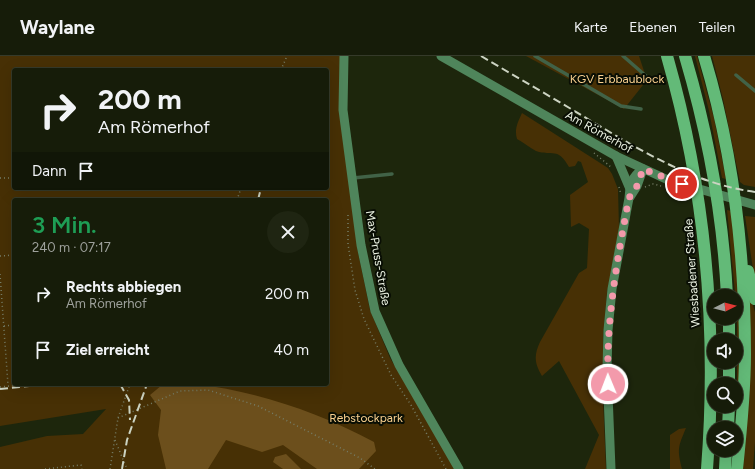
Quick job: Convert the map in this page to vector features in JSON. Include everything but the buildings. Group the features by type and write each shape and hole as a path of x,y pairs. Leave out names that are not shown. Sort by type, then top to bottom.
{"highway":[{"name":"Wiesbadener Straße","path":"667,56 694,170 702,216 708,278 711,343 709,421"},
{"path":"686,56 711,161 722,228 726,289"},
{"path":"704,56 717,97 730,165 739,230 744,303 745,356 737,469"},
{"path":"739,230 755,299"},
{"path":"701,469 707,450"},
{"path":"707,469 708,457"},
{"path":"725,469 726,457"}],"main road":[{"name":"Max-Pruss-Straße","path":"344,56 343,110 361,245 375,311 399,365 459,469"},
{"name":"Am Römerhof","path":"441,56 616,156 643,169 667,184 752,204"},
{"path":"610,469 607,368 608,330 612,289 629,194 616,156"},
{"path":"629,194 637,186 643,169"}],"lane":[{"path":"535,56 621,106 641,109"},
{"path":"623,56 646,76"},
{"path":"736,75 755,91"},
{"path":"353,178 392,174"}],"path":[{"path":"282,68 287,56"},
{"path":"593,152 613,168"},
{"path":"0,178 12,178"},
{"path":"644,188 653,184 667,184"},
{"path":"620,187 621,194 629,194"},
{"path":"0,256 12,255"},
{"path":"0,274 8,385"},
{"path":"4,326 12,325"},
{"path":"0,387 12,385"},
{"path":"110,469 118,418 129,386"},
{"path":"118,418 180,391 208,390 258,406 360,458 375,469"},
{"path":"114,438 118,451 127,469"},
{"path":"45,469 82,465 82,469"}],"green space":[{"name":"Rebstockpark","path":"0,56 341,56 348,159 358,252 370,310 390,358 456,469 0,469 0,447 47,436 83,434 106,409 0,426"},
{"name":"KGV Erbbaublock","path":"526,56 639,56 647,80 624,109"},
{"path":"695,56 697,56 714,118 726,179 722,178 709,111"},
{"path":"712,56 755,56 755,187 744,185 740,182 723,99"},
{"path":"522,113 608,168 618,189 619,228 607,293 603,336 603,399 606,469 585,469 599,435 559,361 542,376 536,363 536,355 540,342 579,273 587,268 589,229 579,223 571,227 570,195 588,182 581,162 578,161 575,166 569,167 558,154 536,151 517,139 516,129"},
{"path":"727,210 731,211 737,261 738,289 735,289"},
{"path":"745,216 755,217 755,282"},
{"path":"748,289 755,312 755,442 753,469 743,469"},
{"path":"737,325 740,325 741,333 737,333"},
{"path":"737,369 739,369 739,377 737,377"},
{"path":"686,428 679,448 679,457 682,469 670,469 670,435 679,429"}],"shaded area":[{"path":"161,386 208,386 243,392 288,405 331,421 374,442 376,451 359,469 317,469 283,445 262,452 226,440 208,469 166,469 158,435 161,410 150,395"},
{"path":"286,454 301,469 283,469 273,462 275,457"}],"railway":[{"path":"481,56 649,155 711,182 755,192"},
{"path":"258,198 260,190"},
{"path":"0,389 29,386"},
{"path":"121,386 129,400 130,420"},
{"path":"122,469 127,440 146,386"}],"route":[{"path":"608,384 608,330 612,289 629,198 637,186 643,169 668,180 682,184"}]}
